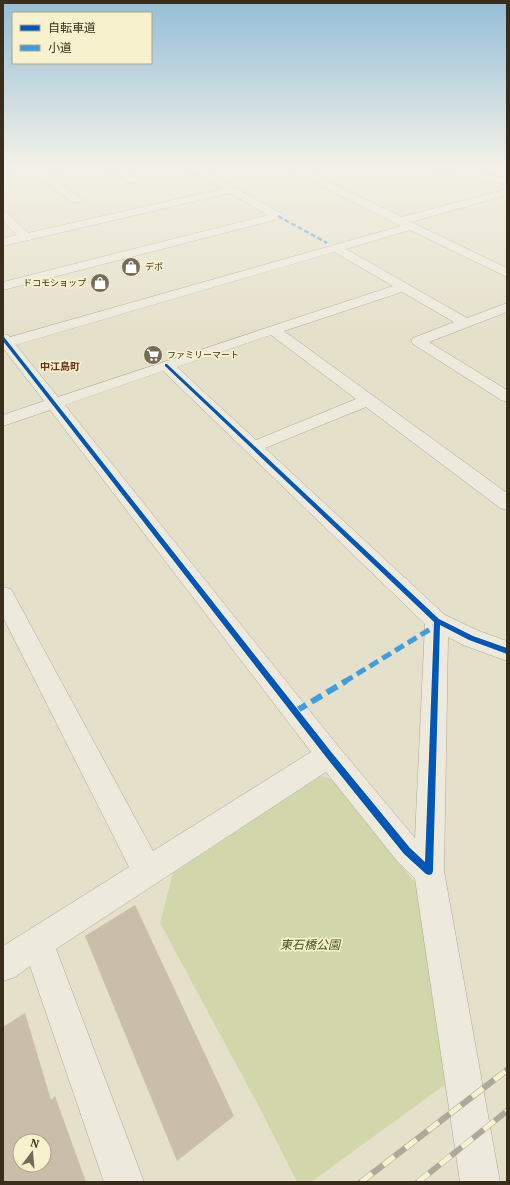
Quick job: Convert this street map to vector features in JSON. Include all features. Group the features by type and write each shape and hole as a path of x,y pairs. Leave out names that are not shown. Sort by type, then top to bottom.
{"street":[{"path":"11,222 26,237"},
{"path":"3,242 90,222"},
{"path":"3,286 253,222"},
{"path":"404,222 507,273"},
{"path":"412,222 336,248 4,342 55,403 330,755 407,851 429,871"},
{"path":"336,248 466,323"},
{"path":"3,421 166,365 274,331 404,287"},
{"path":"507,308 418,341 507,397"},
{"path":"274,331 507,503"},
{"path":"166,365 437,621 471,638 507,652"},
{"path":"253,447 369,400"},
{"path":"3,594 147,871"},
{"path":"437,621 429,871 480,1182"},
{"path":"3,965 147,871 330,755"},
{"path":"38,943 124,1182"}],"green space":[{"name":"東石橋公園","path":"320,776 335,780 426,897 454,1078 311,1182 297,1182 257,1103 160,923 173,873"}],"building":[{"path":"135,905 234,1116 177,1161 85,936"},
{"path":"25,1013 51,1100 55,1096 86,1182 3,1182 3,1027"}],"railway":[{"path":"361,1182 507,1070"},
{"path":"418,1182 507,1111"}],"marked path":[{"path":"289,222 327,243"},
{"path":"296,711 437,625"}],"cycle path":[{"path":"3,338 329,755 407,851 429,871 437,621"},
{"path":"166,365 437,621 471,638 507,651"}],"place":[{"name":"デポ","path":"131,267"},
{"name":"ドコモショップ","path":"100,283"},
{"name":"ファミリーマート","path":"153,355"}],"district":[{"name":"中江島町","path":"60,366"}]}
